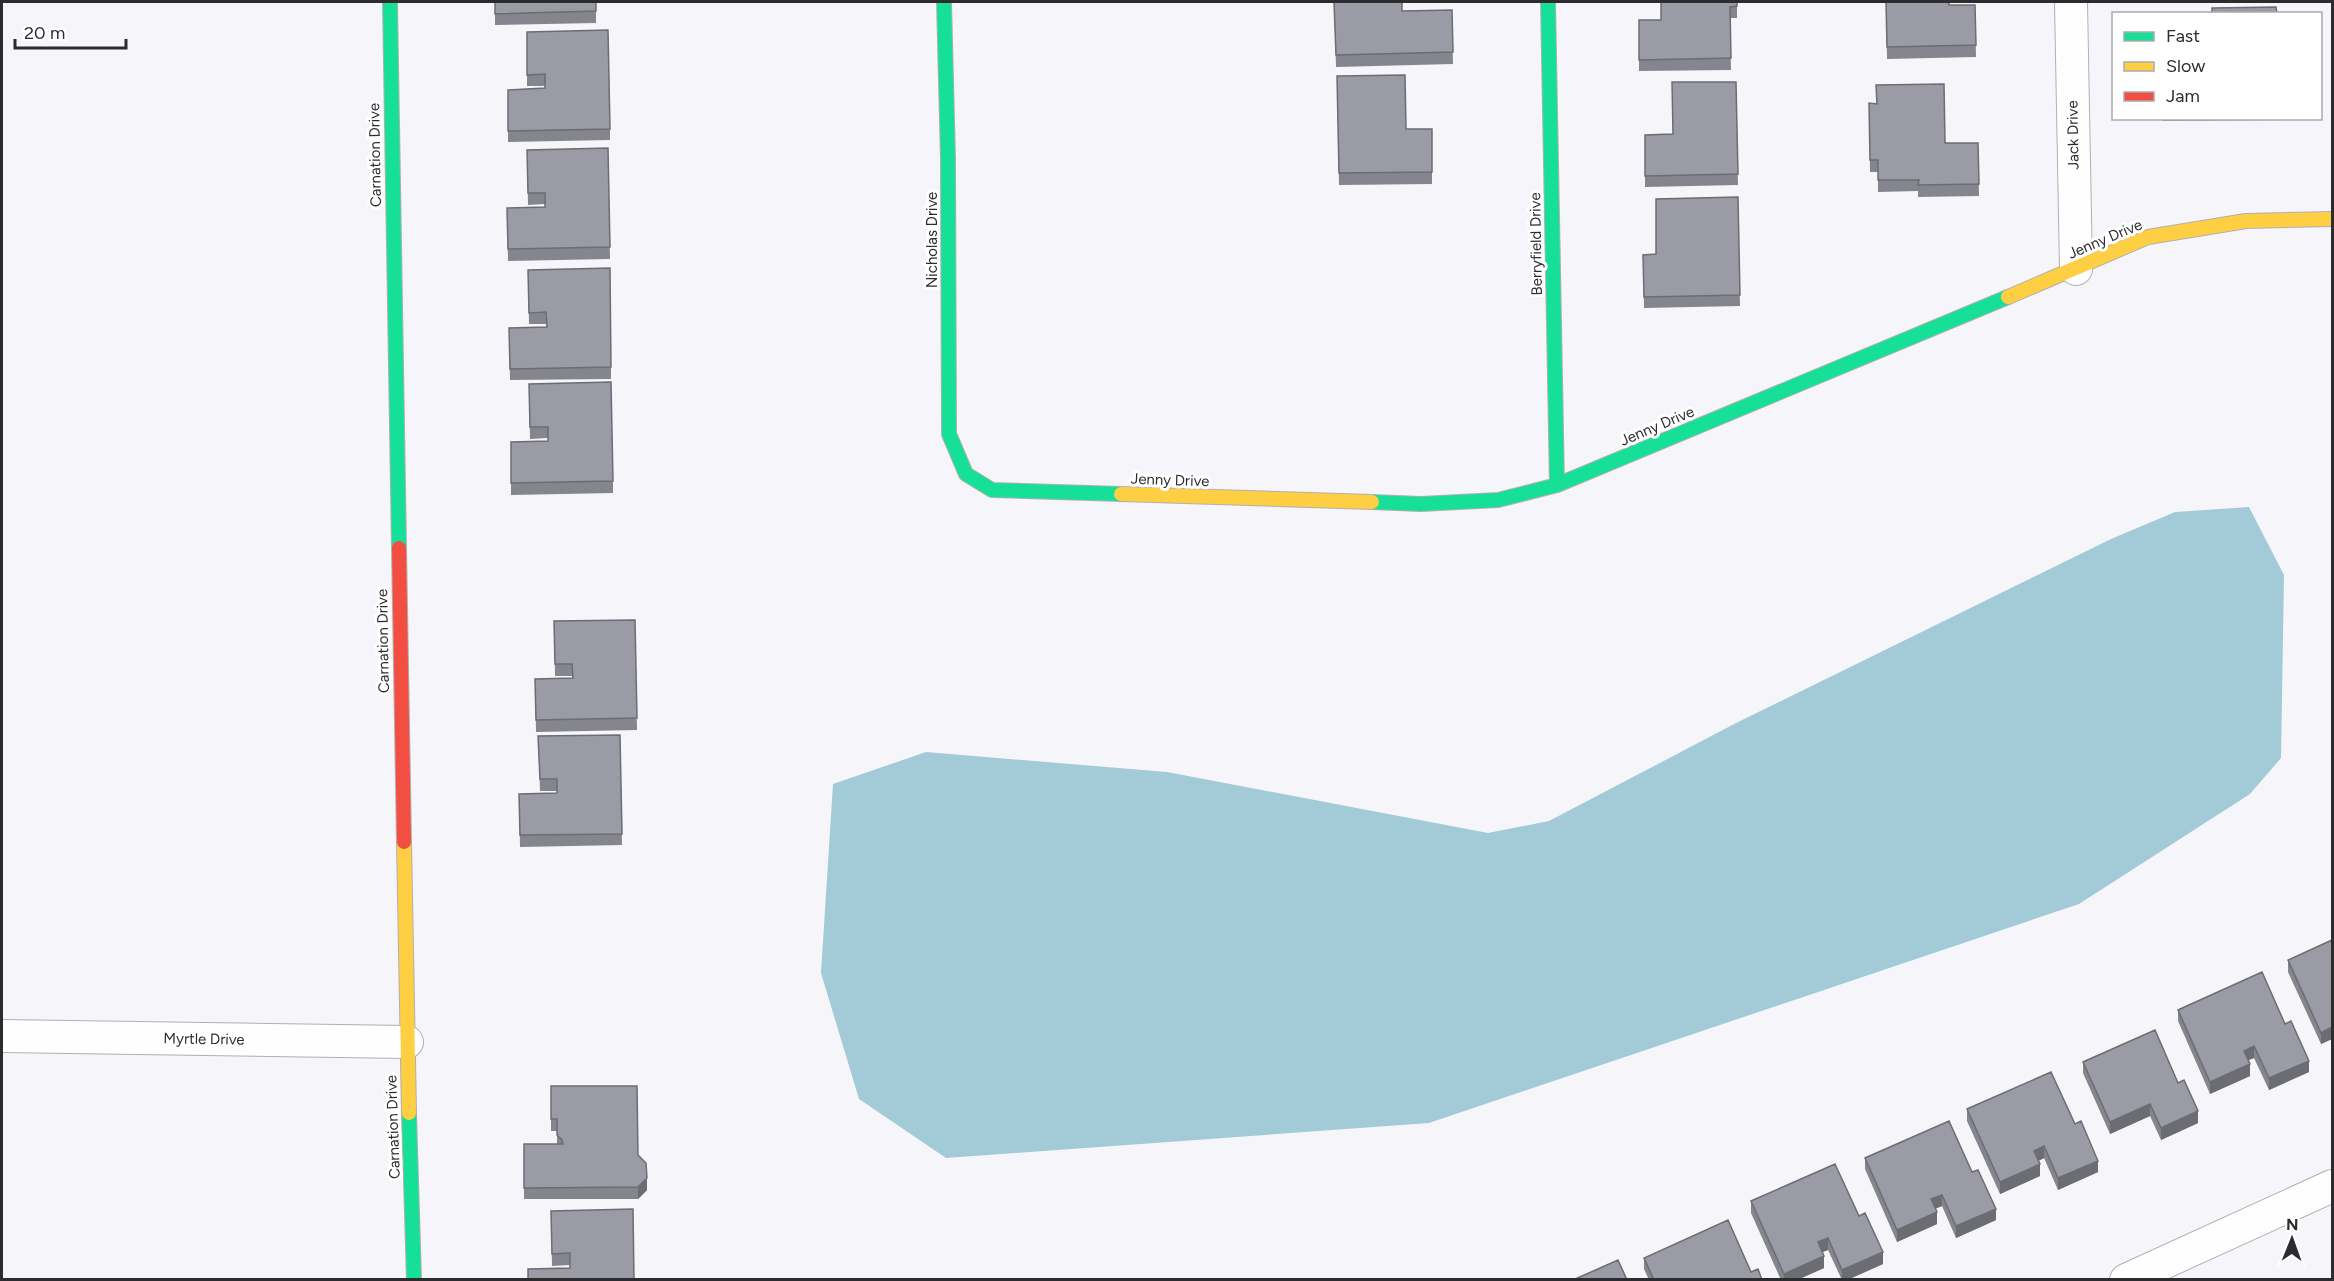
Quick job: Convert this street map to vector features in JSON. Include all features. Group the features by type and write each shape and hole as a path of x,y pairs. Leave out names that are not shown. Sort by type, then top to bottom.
{"street":[{"name":"Carnation Drive","path":"390,2 407,1042 414,1280"},
{"name":"Nicholas Drive","path":"944,2 948,171 949,434 966,474"},
{"name":"Berryfield Drive","path":"1548,2 1557,485"},
{"name":"Jack Drive","path":"2071,2 2076,269"},
{"name":"Jenny Drive","path":"966,474 992,490 1421,504 1498,500 1557,485 2148,237 2246,220 2332,219"},
{"name":"Myrtle Drive","path":"2,1036 407,1042"},
{"path":"2126,1280 2332,1186"}],"water":[{"path":"2249,507 2284,575 2281,758 2250,794 2079,904 1429,1123 946,1158 859,1099 821,973 833,784 926,752 1167,772 1488,833 1549,821 1738,722 2111,539 2175,512"}],"building":[{"path":"495,2 596,2 596,11 495,14"},
{"path":"1334,2 1402,2 1402,11 1452,10 1453,52 1336,55"},
{"path":"1661,2 1737,2 1737,6 1730,7 1731,58 1639,60 1639,20 1661,20"},
{"path":"1886,2 1949,2 1949,5 1975,5 1976,45 1887,47"},
{"path":"2276,7 2277,12 2212,12 2212,8"},
{"path":"608,30 610,129 508,131 508,90 545,88 545,74 527,75 527,32"},
{"path":"1405,75 1406,129 1432,129 1432,172 1339,173 1337,76"},
{"path":"1672,82 1736,82 1738,174 1645,176 1645,135 1673,134"},
{"path":"1944,84 1945,143 1978,143 1979,184 1918,185 1919,180 1878,180 1878,160 1870,160 1869,103 1877,104 1876,85"},
{"path":"608,148 610,247 508,249 507,208 545,207 545,193 528,193 527,150"},
{"path":"1738,197 1740,295 1644,297 1643,255 1656,254 1656,199"},
{"path":"610,268 611,367 510,369 509,328 547,327 546,312 529,313 528,270"},
{"path":"611,382 613,481 511,483 511,442 548,441 548,427 530,427 529,384"},
{"path":"635,620 637,718 536,720 535,679 573,678 572,664 555,664 554,621"},
{"path":"620,735 622,834 520,835 519,794 557,793 557,779 540,779 538,736"},
{"path":"2332,940 2332,1027 2321,1033 2288,960"},
{"path":"2262,972 2285,1024 2291,1021 2309,1061 2269,1078 2254,1046 2244,1051 2250,1064 2210,1082 2178,1010"},
{"path":"2155,1030 2178,1083 2184,1080 2198,1111 2161,1128 2150,1104 2110,1122 2083,1062"},
{"path":"2051,1072 2075,1124 2081,1121 2098,1161 2058,1178 2044,1146 2034,1151 2040,1164 2000,1182 1967,1109"},
{"path":"551,1086 637,1086 638,1155 646,1163 647,1178 638,1187 524,1188 524,1144 563,1144 557,1135 557,1119 551,1119"},
{"path":"1949,1121 1972,1172 1978,1170 1996,1209 1956,1226 1942,1195 1931,1199 1937,1212 1897,1230 1865,1158"},
{"path":"1835,1164 1859,1216 1865,1213 1883,1252 1842,1270 1828,1238 1818,1242 1824,1256 1784,1274 1751,1201"},
{"path":"633,1209 634,1280 528,1280 528,1269 570,1268 570,1253 552,1254 551,1211"},
{"path":"1728,1220 1751,1272 1758,1269 1762,1280 1654,1280 1644,1258"},
{"path":"1618,1260 1627,1280 1573,1280"}],"traffic: fast":[{"path":"390,2 399,548"},
{"path":"944,2 948,159 949,434 966,474 992,490 1121,494"},
{"path":"1548,2 1557,485"},
{"path":"1372,502 1421,504 1498,500 1557,485 2008,297"},
{"path":"409,1113 414,1280"}],"traffic: slow":[{"path":"2008,297 2148,237 2246,221 2332,219"},
{"path":"1121,494 1372,502"},
{"path":"404,842 409,1113"}],"traffic: jam":[{"path":"399,548 404,842"}]}
